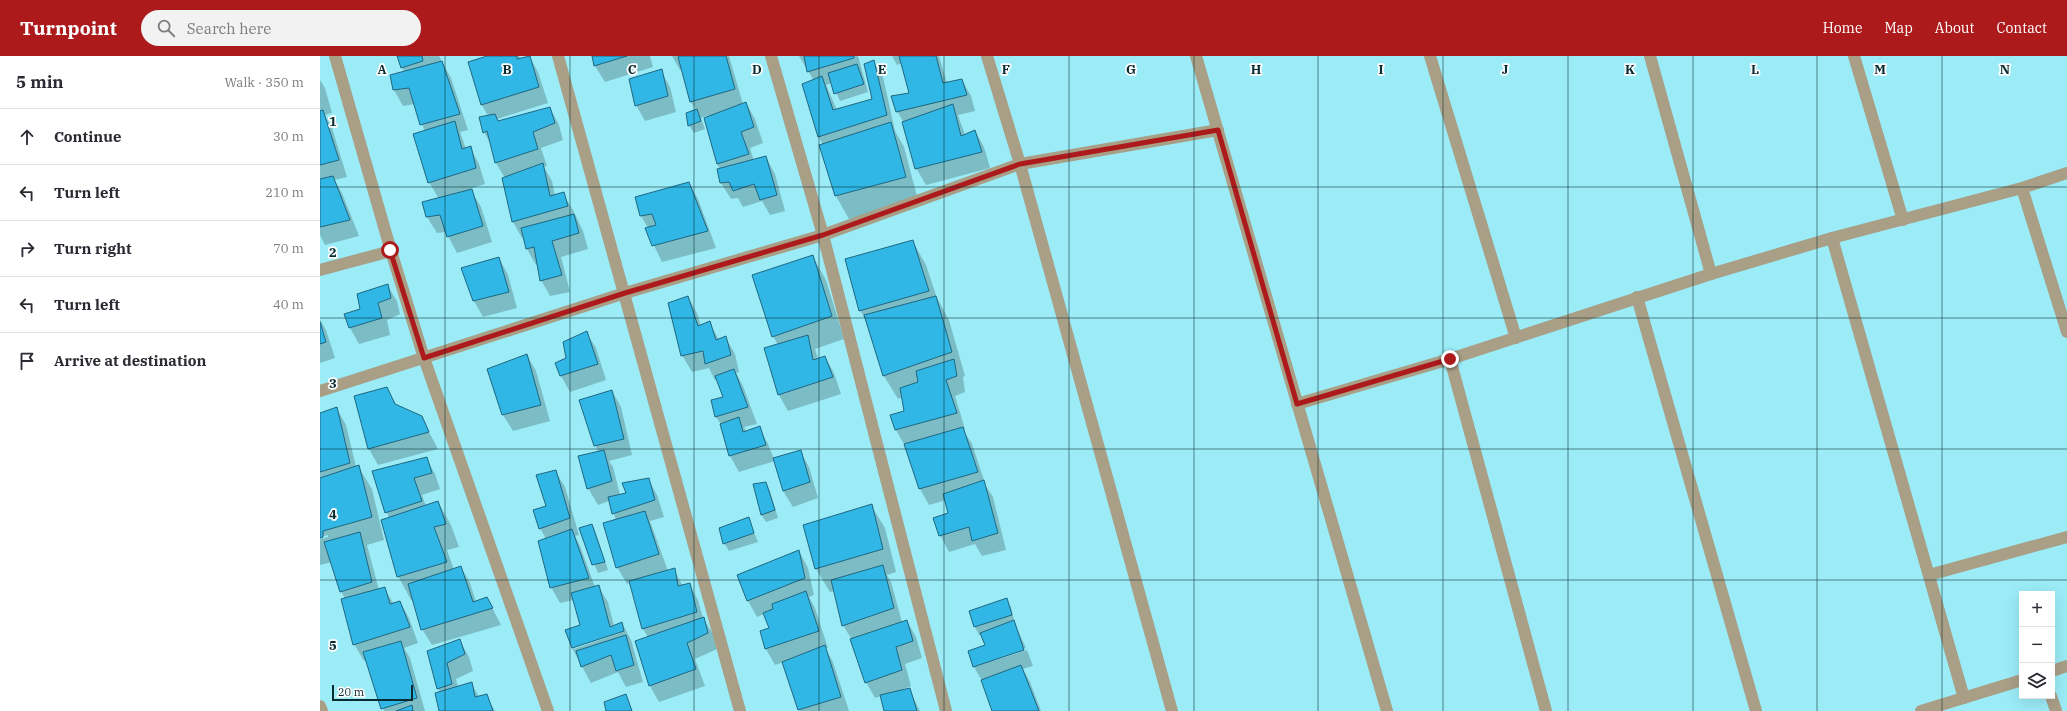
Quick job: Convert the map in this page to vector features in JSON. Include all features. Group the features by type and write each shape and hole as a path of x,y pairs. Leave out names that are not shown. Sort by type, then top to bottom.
{"street":[{"path":"335,56 390,250 424,358 548,711"},
{"path":"558,56 740,711"},
{"path":"771,56 823,235 946,711"},
{"path":"987,56 1020,164 1172,711"},
{"path":"1196,56 1387,711"},
{"path":"1430,56 1516,338"},
{"path":"1650,56 1711,274"},
{"path":"1854,56 1903,220"},
{"path":"320,391 625,293 823,235 1020,164 1218,130"},
{"path":"1297,404 1450,359 1711,274 1832,238 2022,188 2067,173"},
{"path":"2022,188 2067,332"},
{"path":"1832,238 1964,698"},
{"path":"320,270 390,250"},
{"path":"1637,297 1756,711"},
{"path":"1450,359 1546,711"},
{"path":"1929,575 2067,537"},
{"path":"2055,669 2067,666"},
{"path":"1920,711 2019,681"},
{"path":"2052,699 2056,711"},
{"path":"320,706 322,711"}],"building":[{"path":"397,56 422,56 423,61 401,68"},
{"path":"487,56 517,56 517,59 530,56 539,87 481,105 468,62"},
{"path":"592,56 627,56 594,66"},
{"path":"726,56 735,89 690,102 678,57"},
{"path":"804,56 854,56 854,58 807,72"},
{"path":"899,56 936,56 943,83 962,79 967,95 896,112 891,96 909,93"},
{"path":"874,60 887,115 818,137 802,84 822,76 833,110 872,99 864,64"},
{"path":"442,61 460,114 420,125 409,88 393,90 390,75"},
{"path":"857,64 864,84 834,94 828,73"},
{"path":"662,69 668,96 635,106 629,79"},
{"path":"746,102 754,127 741,132 749,154 717,164 704,118"},
{"path":"953,104 961,136 975,130 982,152 915,169 902,122"},
{"path":"550,107 555,123 533,132 538,149 495,163 487,131 483,133 479,117 495,114 498,121"},
{"path":"697,109 701,121 688,126 686,113"},
{"path":"323,110 339,160 320,165 320,111"},
{"path":"455,121 462,149 471,146 476,168 428,183 413,134"},
{"path":"891,122 906,177 835,196 819,145"},
{"path":"766,156 777,195 760,200 754,184 733,191 729,182 720,183 717,169"},
{"path":"543,163 550,196 564,192 568,206 512,222 502,178"},
{"path":"333,176 350,220 320,227 320,179"},
{"path":"689,182 708,231 652,246 645,228 656,225 652,214 640,216 635,197"},
{"path":"472,189 483,226 447,237 440,215 426,217 422,202"},
{"path":"574,214 579,233 552,241 562,275 540,281 534,247 526,249 521,228"},
{"path":"913,240 929,291 859,311 845,259"},
{"path":"813,255 832,316 772,337 752,275"},
{"path":"499,257 509,292 473,301 461,268"},
{"path":"388,284 391,298 378,303 382,318 349,328 344,314 360,309 357,294"},
{"path":"688,296 698,326 710,321 716,340 726,336 731,355 705,364 703,351 681,356 668,303"},
{"path":"936,296 952,352 883,376 864,315"},
{"path":"320,322 326,342 320,344"},
{"path":"587,331 598,364 560,376 555,363 566,358 563,342"},
{"path":"808,335 813,360 825,356 833,377 778,395 764,348"},
{"path":"527,354 541,405 502,415 487,369"},
{"path":"954,359 957,376 946,380 957,413 895,430 890,415 904,411 900,388 918,382 916,371"},
{"path":"734,369 748,407 715,417 711,400 723,397 715,376"},
{"path":"387,387 395,404 422,416 429,432 368,449 354,396"},
{"path":"612,390 624,439 594,446 579,400"},
{"path":"337,407 350,463 320,472 320,413"},
{"path":"739,417 743,432 760,426 766,445 729,456 720,424"},
{"path":"963,427 978,472 919,489 904,444"},
{"path":"604,450 612,481 587,489 578,456"},
{"path":"801,450 810,482 783,491 773,458"},
{"path":"427,457 432,473 414,478 422,501 385,513 372,471"},
{"path":"359,465 372,517 323,531 323,537 320,538 320,478"},
{"path":"556,470 570,518 539,529 533,510 546,506 536,475"},
{"path":"649,478 655,500 612,514 608,497 626,493 622,483"},
{"path":"984,480 998,533 972,541 969,527 939,536 933,518 948,513 943,494"},
{"path":"766,482 775,510 761,515 753,484"},
{"path":"438,501 446,524 434,527 447,562 397,577 381,520"},
{"path":"872,504 883,549 815,569 803,525"},
{"path":"645,511 659,554 616,568 603,523"},
{"path":"749,517 754,533 723,544 719,528"},
{"path":"592,524 605,562 592,565 579,528"},
{"path":"572,529 589,578 550,588 538,541"},
{"path":"360,532 372,582 340,592 324,542"},
{"path":"799,550 805,578 747,601 737,575"},
{"path":"883,565 894,608 842,626 831,580"},
{"path":"461,566 473,602 487,597 493,608 421,630 408,584"},
{"path":"675,568 678,586 690,583 697,612 642,629 629,581"},
{"path":"599,585 610,627 622,622 624,631 572,648 565,630 580,625 571,593"},
{"path":"385,587 390,604 400,601 410,627 353,645 341,599"},
{"path":"806,591 819,631 765,649 760,631 769,628 763,613 773,609 772,604"},
{"path":"1007,598 1012,615 974,627 969,611"},
{"path":"704,617 708,633 687,643 696,669 649,686 635,641"},
{"path":"907,620 913,641 896,647 902,670 865,683 850,639"},
{"path":"1014,620 1024,650 973,667 968,651 985,645 980,633"},
{"path":"626,635 634,665 616,671 611,655 581,667 576,651"},
{"path":"460,639 465,654 447,663 452,684 437,689 427,651"},
{"path":"401,641 417,698 381,709 363,652"},
{"path":"825,645 841,697 798,710 782,662"},
{"path":"1021,665 1039,711 992,711 981,680"},
{"path":"472,682 475,697 487,694 493,711 439,711 435,693"},
{"path":"910,688 917,711 884,711 880,695"},
{"path":"626,694 632,711 606,711 604,702"},
{"path":"412,705 413,711 396,711"}],"route":[{"path":"390,250 424,358 625,293 823,235 1020,164 1218,130 1297,404 1450,359"}]}
